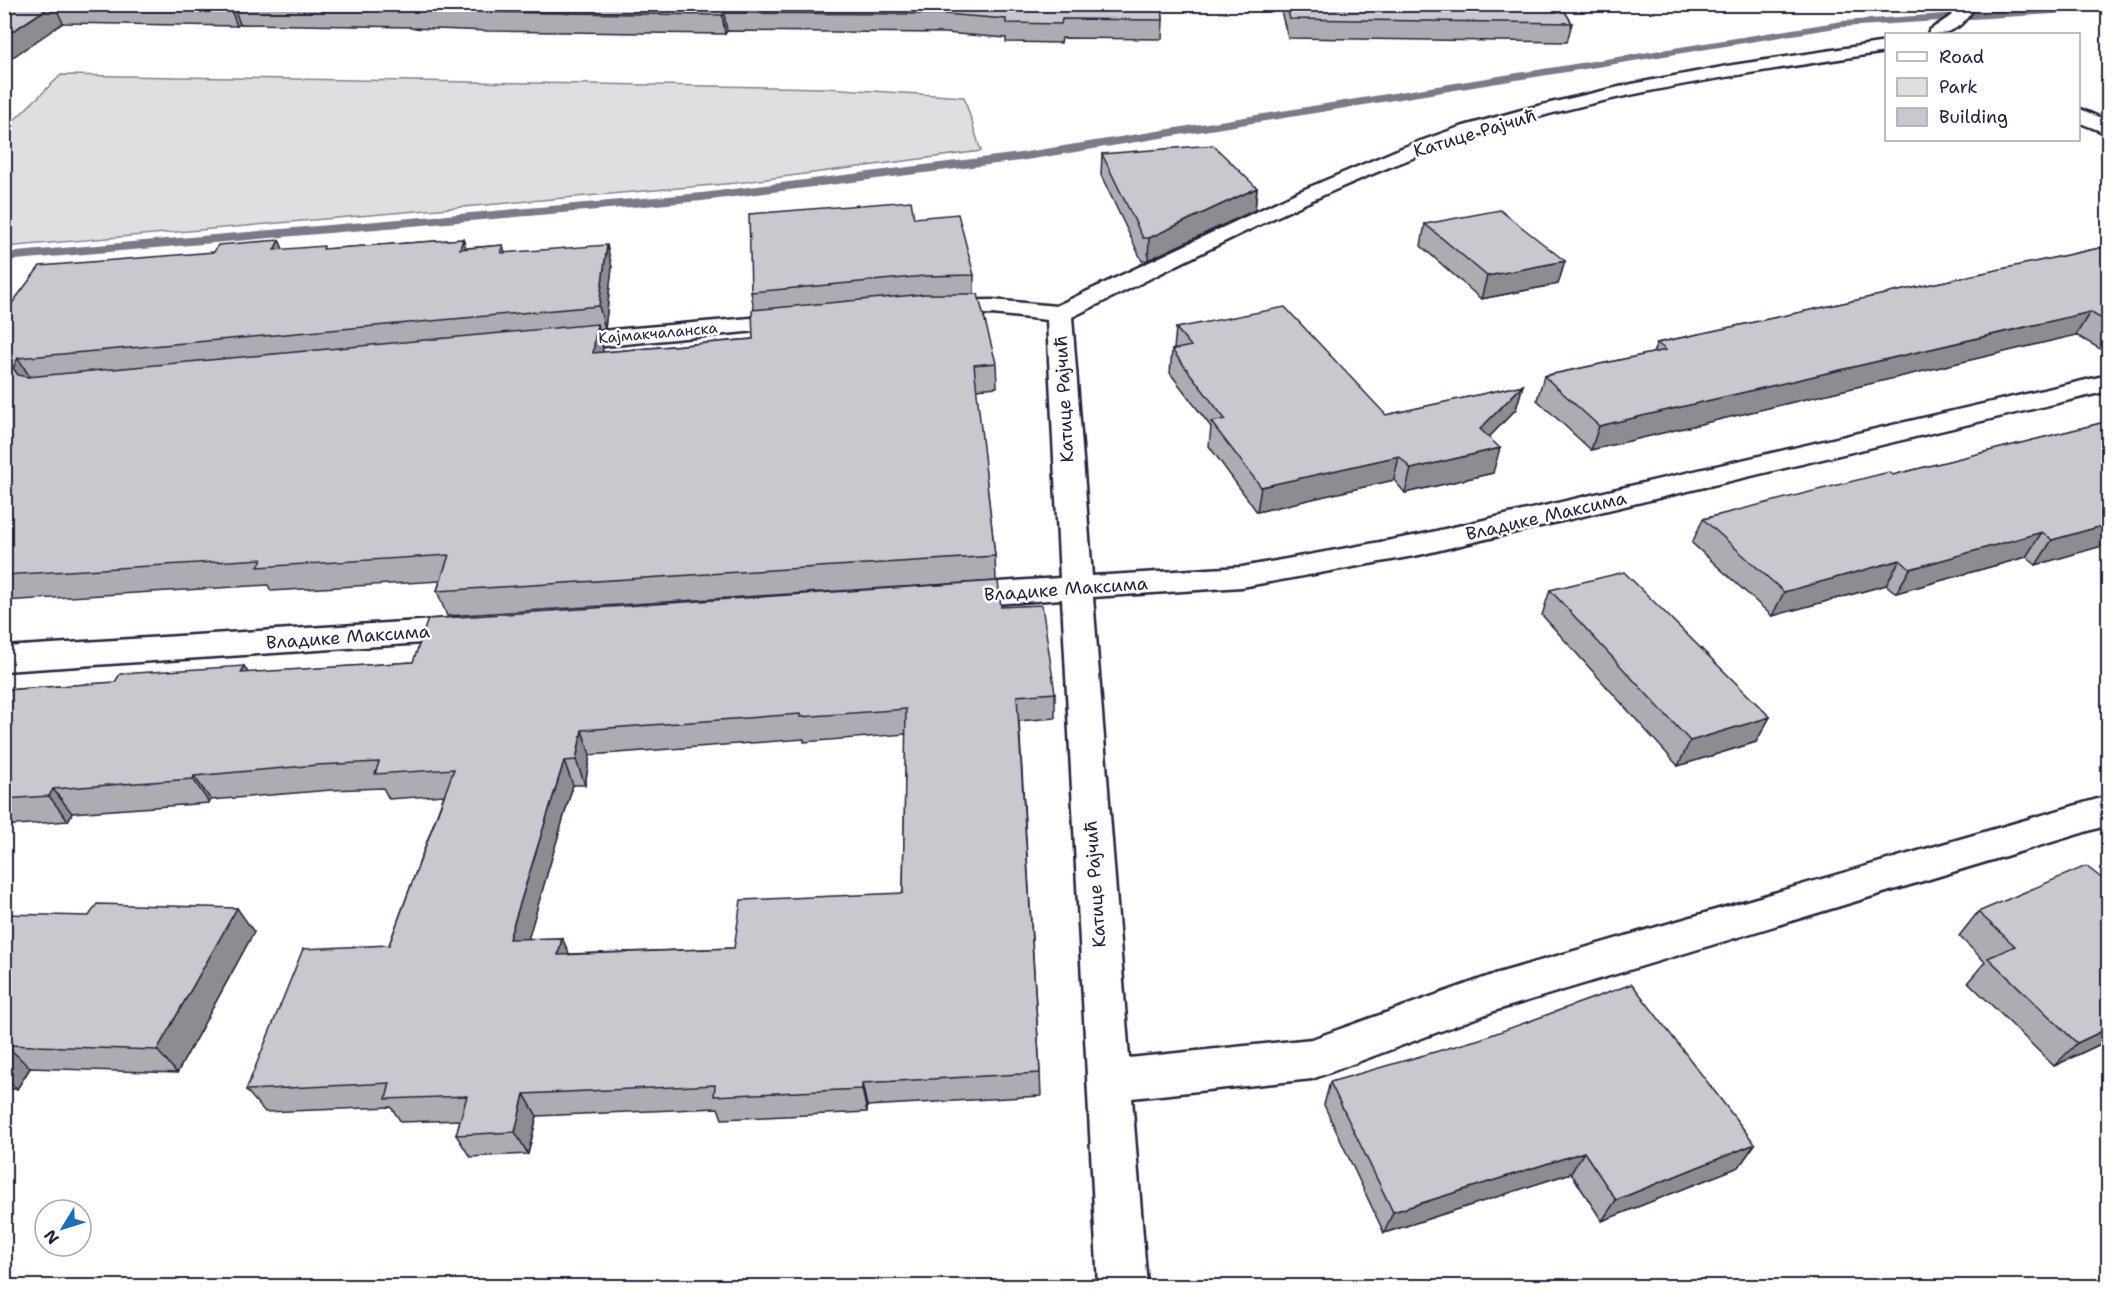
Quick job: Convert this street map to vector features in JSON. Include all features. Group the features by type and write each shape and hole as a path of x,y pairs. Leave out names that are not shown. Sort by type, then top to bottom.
{"street":[{"path":"1937,33 1964,12"},
{"name":"Катице Рајчић","path":"1122,1287 1059,314 1297,200 1397,157 1481,128 1595,98 1723,71 1885,47"},
{"path":"2080,114 2109,128"},
{"path":"915,309 992,308 1059,314"},
{"name":"Кајмакчаланска","path":"526,346 821,318"},
{"name":"Владике Максима","path":"921,599 1242,577 1419,545 2109,383"},
{"name":"Владике Максима","path":"4,659 492,627"},
{"path":"1108,1080 1312,1059 1495,992 2109,811"}],"green space":[{"path":"61,75 826,88 964,97 981,151 736,183 5,247 5,129"}],"building":[{"path":"4,4 54,4 4,37"},
{"path":"69,4 1162,4 1163,20 1062,19 1061,24 1006,23 1006,19 944,14 724,13 722,15"},
{"path":"1286,4 1560,4 1572,23 1290,19"},
{"path":"1213,145 1257,188 1149,238 1143,238 1102,154"},
{"path":"911,201 914,218 958,214 974,275 925,276 751,292 749,214"},
{"path":"1500,210 1565,261 1487,276 1425,224"},
{"path":"463,239 460,249 503,245 501,253 607,245 599,306 18,358 13,368 18,375 27,377 597,324 593,353 753,339 752,310 925,294 978,294 996,363 974,365 995,556 437,591 449,555 258,567 262,559 4,575 4,314 40,266 214,252 218,245 279,240 274,250 324,246 323,249"},
{"path":"2109,246 2109,323 2090,312 1599,426 1544,376 1666,350 1657,343"},
{"path":"1285,307 1386,415 1523,385 1480,429 1500,448 1411,469 1399,456 1261,487 1211,422 1225,419 1172,350 1191,346 1176,328"},
{"path":"2109,421 2109,524 2052,540 2042,532 1910,569 1900,560 1784,592 1703,519 1889,472 1893,475"},
{"path":"1624,572 1770,717 1690,741 1550,590"},
{"path":"998,581 1001,607 1042,605 1055,693 1017,696 1040,1073 862,1083 862,1089 714,1096 715,1085 524,1094 515,1132 456,1135 467,1096 386,1099 390,1083 246,1090 303,949 389,945 454,769 375,774 379,762 317,765 194,776 193,779 53,789 49,796 4,799 4,690 115,682 120,674 244,666 241,673 413,662 428,619","holes":["906,709 903,893 741,900 734,948 558,955 562,938 509,939 564,761 576,760 582,730 800,714 800,717"]},
{"path":"2086,866 2109,884 2109,1028 2077,1043 1988,958 2015,946 1978,912"},
{"path":"97,904 237,908 157,1050 6,1045 4,1048 4,914 89,916"},
{"path":"1632,984 1755,1144 1616,1200 1584,1152 1393,1212 1330,1082 1480,1039"}],"waterway":[{"path":"4,257 702,197 1020,157 1842,24 2085,9 2101,4"}]}
